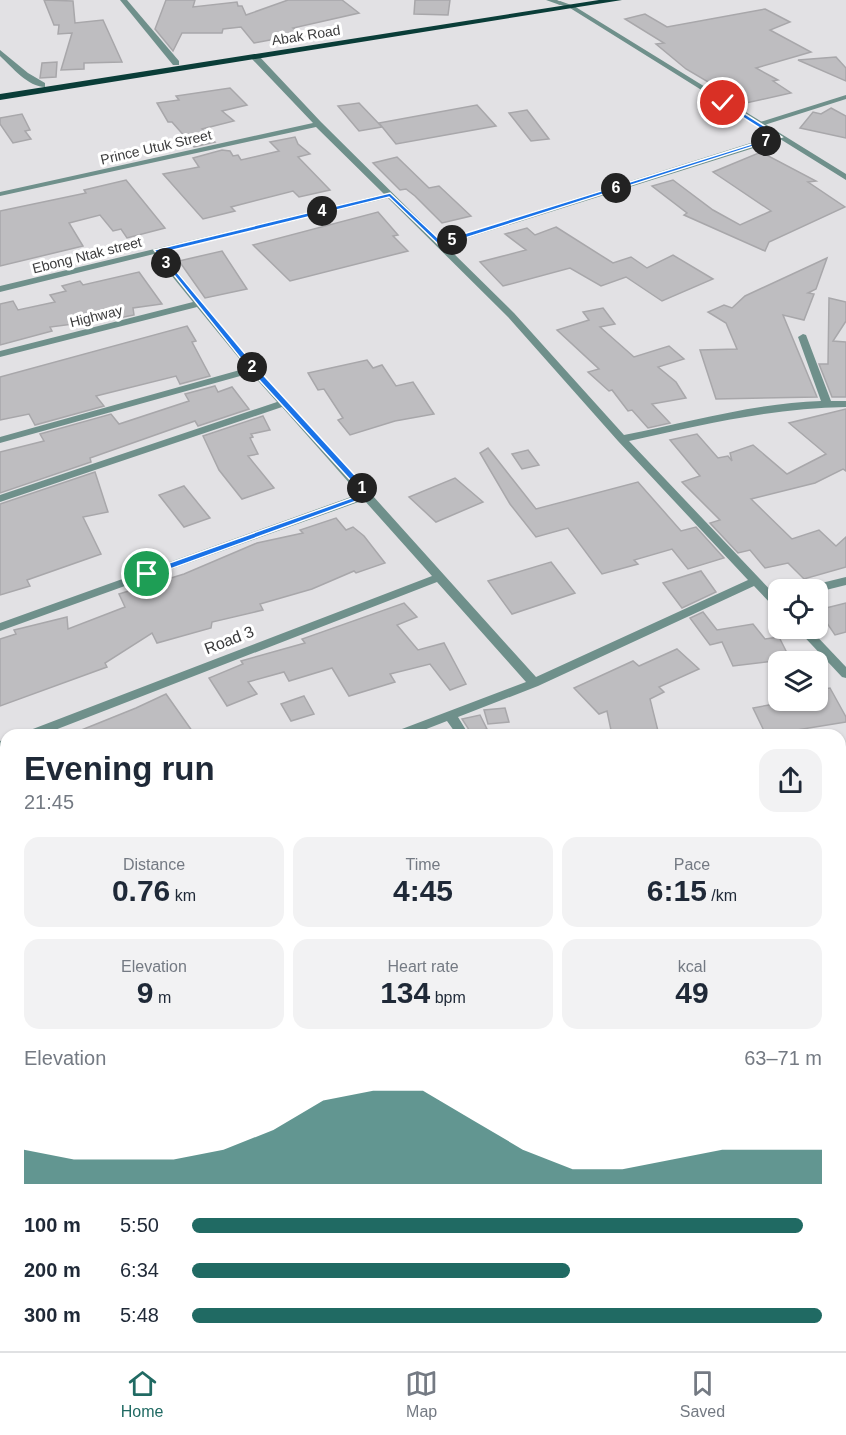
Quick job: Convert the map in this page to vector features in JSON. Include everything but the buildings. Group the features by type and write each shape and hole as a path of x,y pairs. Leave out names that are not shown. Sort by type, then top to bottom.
{"highway":[{"name":"Abak Road","path":"0,97 574,4 617,0"},
{"name":"Abak Road","path":"0,91 560,3 574,4"}],"street":[{"path":"123,0 176,63"},
{"path":"549,0 560,3"},
{"path":"574,4 758,124 846,178"},
{"path":"0,52 25,75 42,84"},
{"path":"255,57 318,124 511,315 622,439 768,592"},
{"path":"758,124 846,97"},
{"name":"Prince Utuk Street","path":"0,194 318,124"},
{"path":"440,244 779,137"},
{"name":"Ebong Ntak street","path":"0,289 390,195"},
{"path":"157,252 253,369 369,495 534,683"},
{"name":"Highway","path":"0,354 200,303"},
{"path":"803,337 827,404"},
{"path":"0,440 253,369"},
{"path":"0,499 285,403"},
{"path":"622,439 748,413 846,404"},
{"path":"0,627 369,495"},
{"name":"Road 3","path":"45,729 440,577"},
{"path":"414,729 534,683 755,581"},
{"path":"828,585 846,581"},
{"path":"813,639 846,674"},
{"path":"450,715 459,729"}],"route":[{"path":"147,574 369,495 253,369 157,252 390,195 440,244 779,137 723,103"}]}
